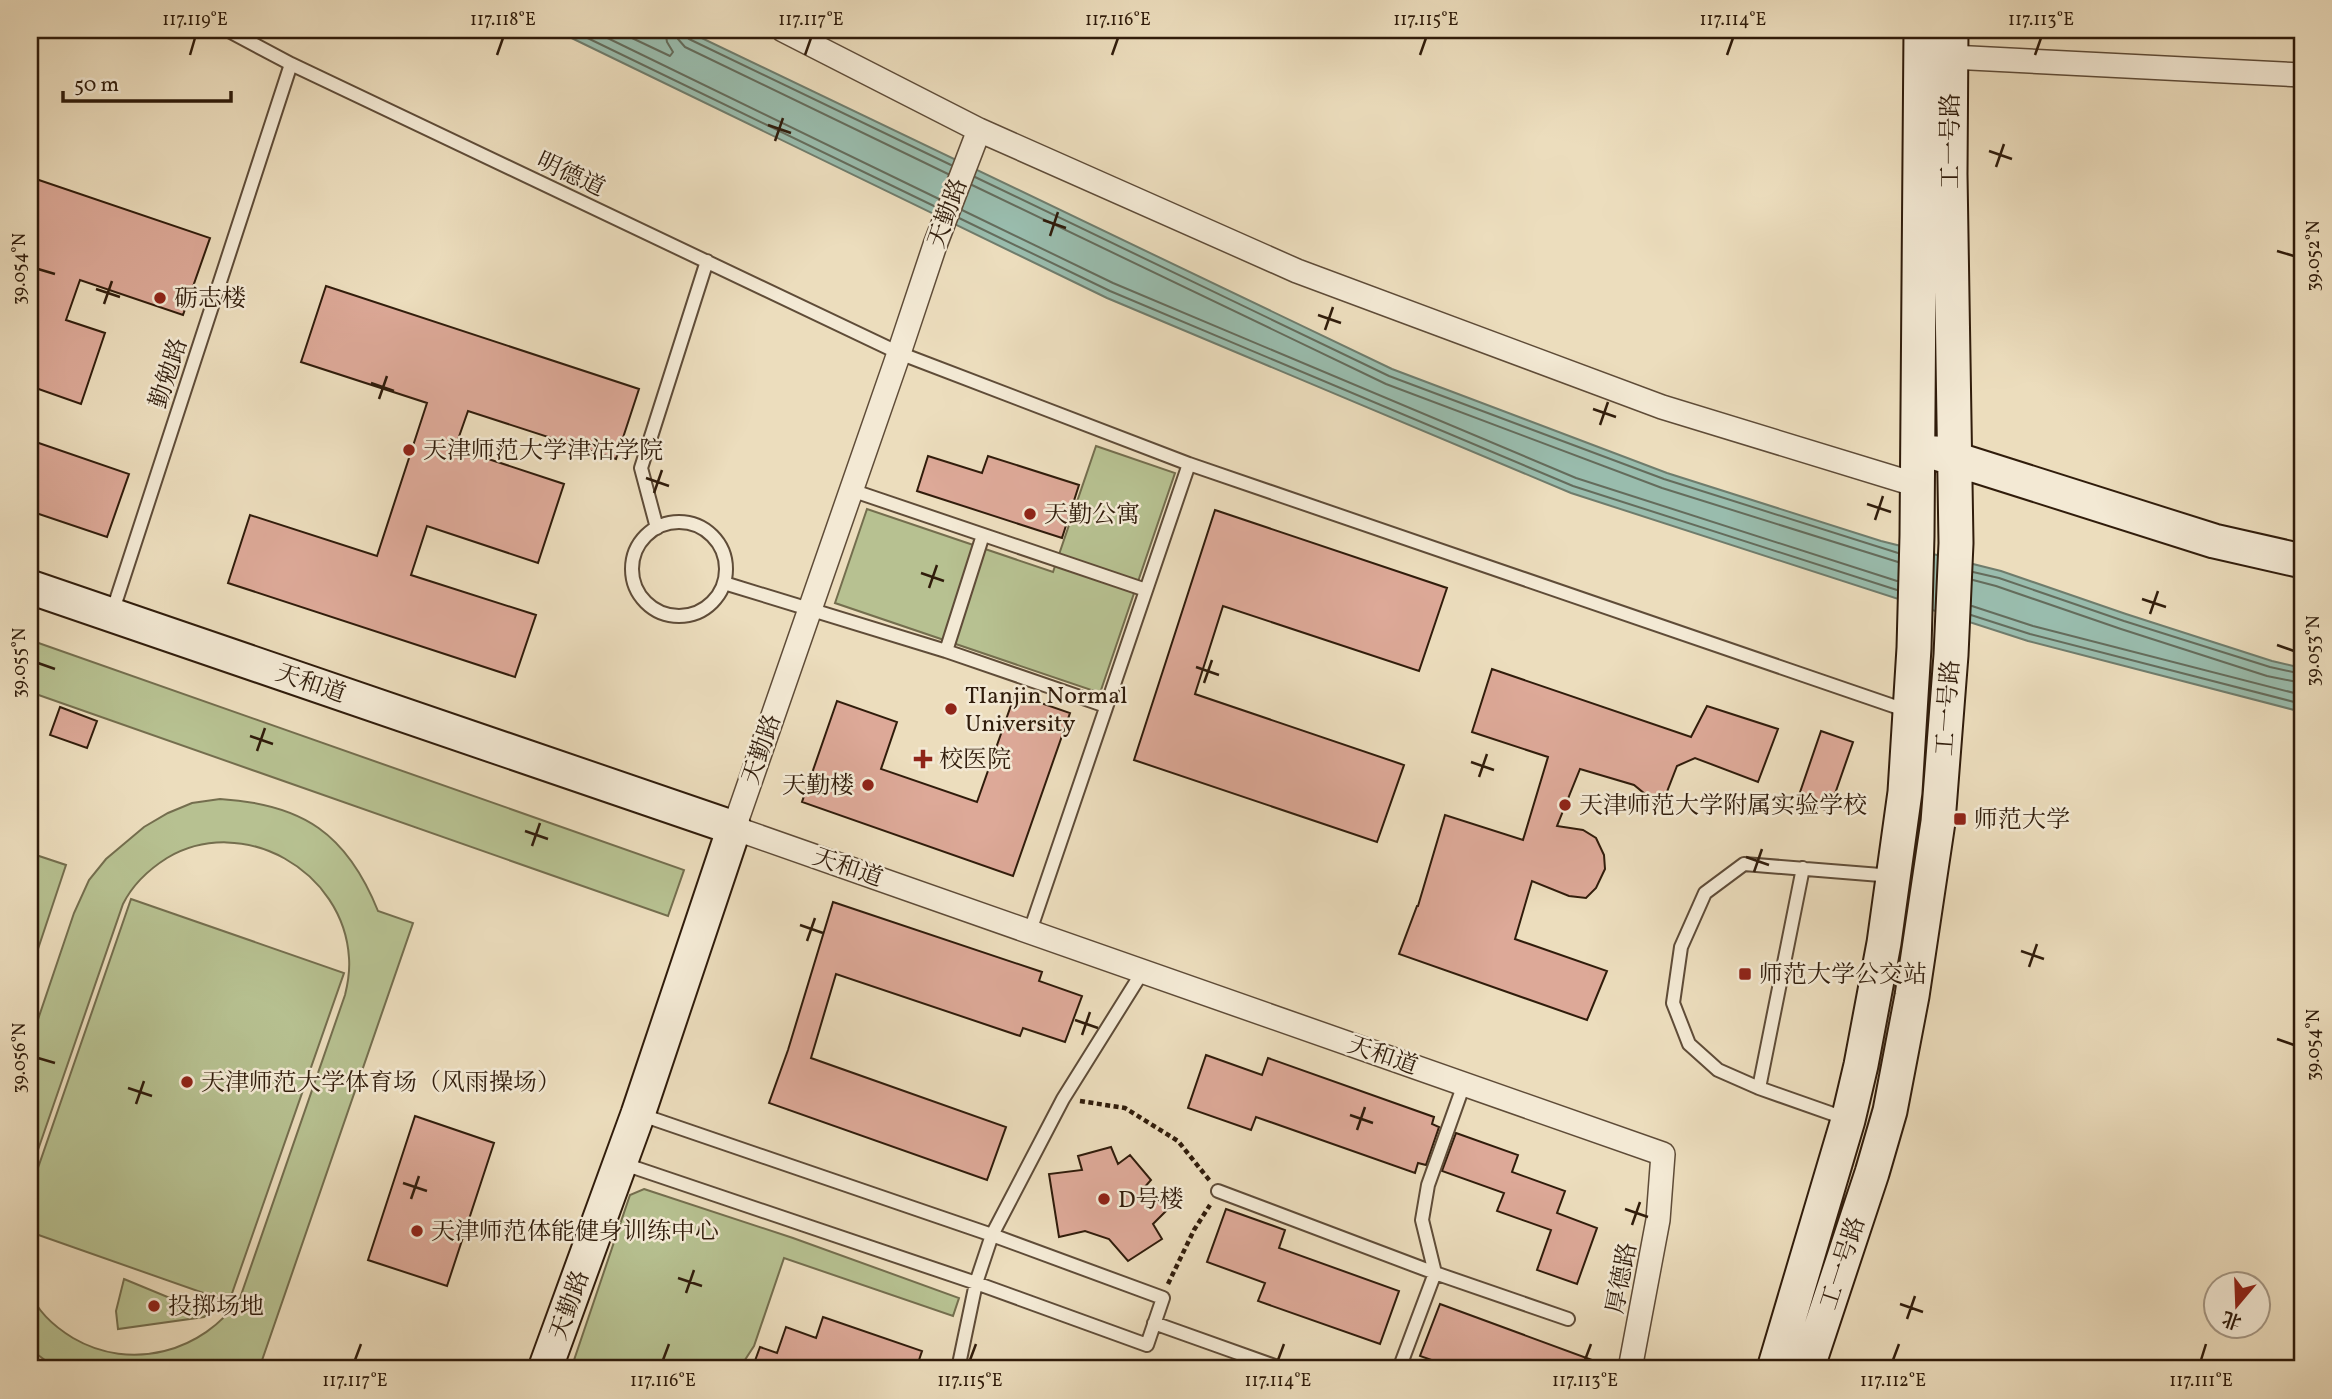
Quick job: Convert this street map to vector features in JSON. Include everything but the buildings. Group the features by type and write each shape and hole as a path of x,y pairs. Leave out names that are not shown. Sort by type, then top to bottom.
{"main road":[{"name":"工一号路","path":"1773,1369 1848,1120 1874,1002 1905,792 1914,648 1917,536 1921,30"},
{"name":"工一号路","path":"1807,1369 1890,1111 1903,1050 1938,822 1951,654 1956,543 1950,174 1951,44"},
{"path":"1917,447 2214,541 2302,561"},
{"name":"天和道","path":"30,587 734,828"},
{"name":"天勤路","path":"545,1369 621,1163 734,828"}],"street":[{"path":"783,30 979,130 1310,276 1662,407 1917,485"},
{"path":"1951,44 2302,75"},
{"name":"天勤路","path":"734,828 934,245 979,130"},
{"name":"天和道","path":"734,828 1663,1154"},
{"name":"厚德路","path":"1630,1369 1658,1220 1663,1154"}],"lane":[{"name":"明德道","path":"227,30 291,64 899,353 1189,464 1909,711"},
{"name":"勤勉路","path":"111,615 291,64"},
{"path":"657,528 641,468 707,261"},
{"path":"1030,932 1189,464"},
{"path":"851,491 1146,590"},
{"path":"668,524 692,524 713,537 725,559 724,583 711,604 702,611 678,616 654,609 645,602 633,580 632,568 639,545 647,535 668,524"},
{"path":"946,651 983,535"},
{"path":"724,583 946,651 1107,706"},
{"path":"1848,1120 1718,1070 1689,1044 1673,1003 1681,947 1705,893 1744,864 1894,876"},
{"path":"1759,1088 1804,869"},
{"path":"958,1369 976,1283 992,1235 1063,1099 1143,971"},
{"path":"1399,1369 1434,1273 1422,1220 1428,1185 1464,1084"},
{"path":"621,1163 976,1283 1147,1345 1163,1298 992,1235 638,1114"},
{"path":"1218,1191 1434,1273 1568,1319"},
{"path":"1154,1323 1283,1369"}],"path":[{"path":"1063,1099 1125,1108 1178,1141 1218,1191 1194,1230 1163,1298"}],"green space":[{"path":"1096,446 1175,473 1100,693 835,603 867,509 1053,572"},
{"path":"30,640 684,870 668,916 30,692"},
{"name":"天津师范大学体育场（风雨操场）","path":"220,799 275,808 298,816 318,828 336,843 352,862 378,911 413,923 259,1369 241,1369 221,1363 211,1369 57,1369 30,1349 30,1292 48,1319 73,1338 118,1354 142,1355 164,1351 206,1332 225,1317 240,1298 345,995 349,958 343,927 329,899 309,876 285,858 257,847 227,842 196,846 167,858 142,878 123,904 30,1173 30,1043 74,913 89,880 106,859 144,827 192,803"},
{"path":"30,853 66,865 30,973"},
{"name":"天津师范大学体育场（风雨操场）","path":"131,899 344,973 229,1302 30,1232 30,1191"},
{"path":"644,1189 793,1238 959,1298 953,1316 784,1258 754,1346 739,1369 571,1369 630,1195"},
{"name":"投掷场地","path":"124,1279 206,1315 118,1329 116,1311"}],"water":[{"path":"555,30 685,30 1392,369 1667,473 1881,541 2001,571 2126,614 2272,661 2302,668 2302,712 2028,641 1571,493 1107,298"}],"place":[{"name":"砺志楼","path":"160,298"},
{"name":"天津师范大学津沽学院","path":"409,450"},
{"name":"天勤公寓","path":"1030,514"},
{"name":"TIanjin Normal University","path":"951,709"},
{"name":"校医院","path":"923,759"},
{"name":"天勤楼","path":"868,785"},
{"name":"天津师范大学附属实验学校","path":"1565,805"},
{"name":"师范大学","path":"1960,819"},
{"name":"师范大学公交站","path":"1745,974"},
{"name":"天津师范大学体育场（风雨操场）","path":"187,1082"},
{"name":"D号楼","path":"1104,1199"},
{"name":"天津师范体能健身训练中心","path":"417,1231"},
{"name":"投掷场地","path":"154,1306"}]}
